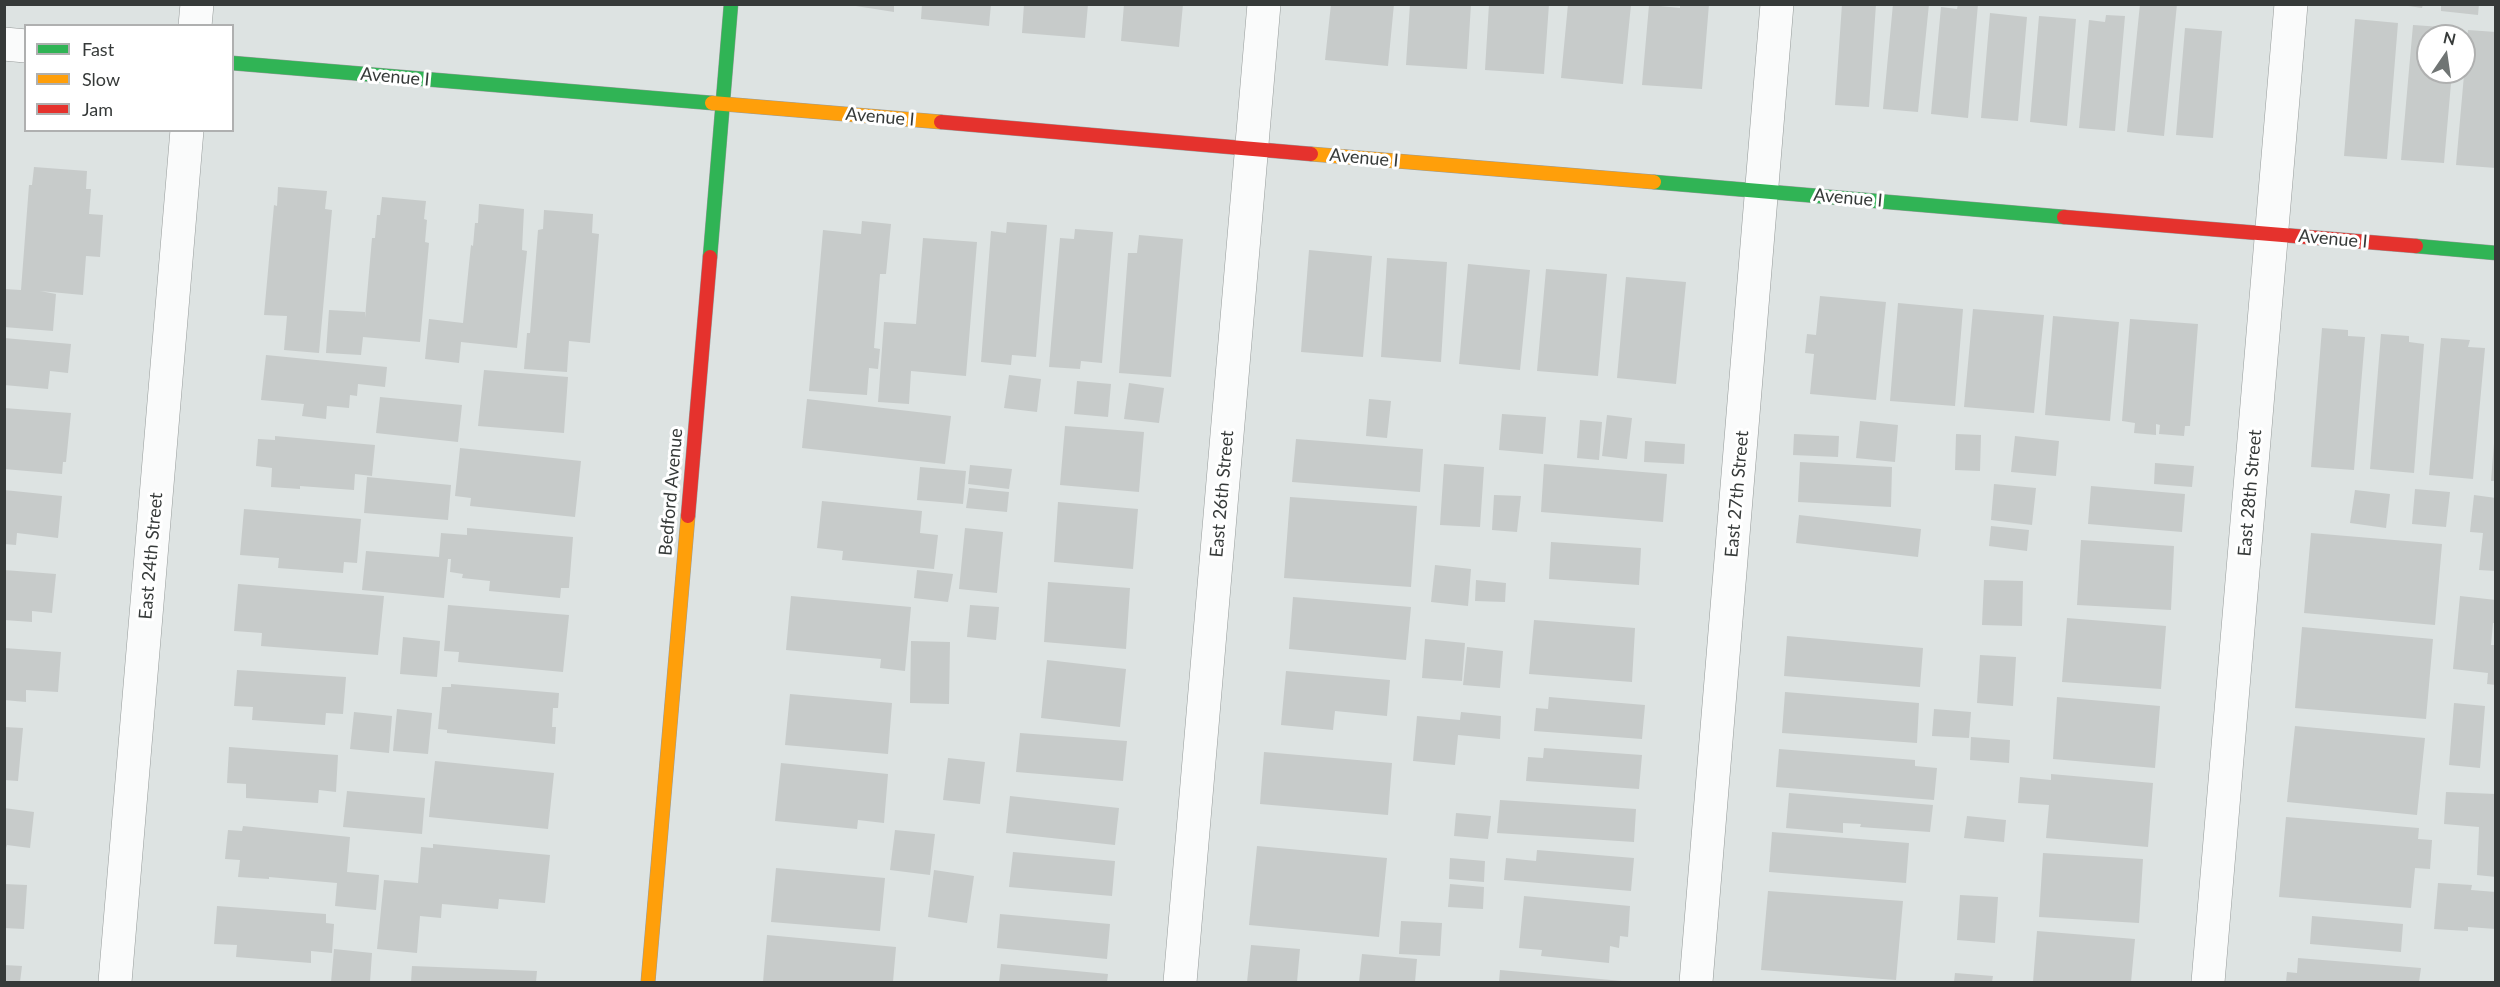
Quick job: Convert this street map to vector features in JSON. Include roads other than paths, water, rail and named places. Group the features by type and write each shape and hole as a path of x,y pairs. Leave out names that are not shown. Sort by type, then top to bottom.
{"street":[{"path":"195,24 197,4"},
{"name":"Bedford Avenue","path":"648,982 731,4"},
{"name":"East 26th Street","path":"1180,982 1264,4"},
{"name":"East 27th Street","path":"1696,982 1777,4"},
{"name":"East 28th Street","path":"2208,982 2291,4"},
{"path":"4,44 24,46"},
{"name":"Avenue I","path":"234,63 2496,253"},
{"name":"East 24th Street","path":"115,982 187,132"}]}
